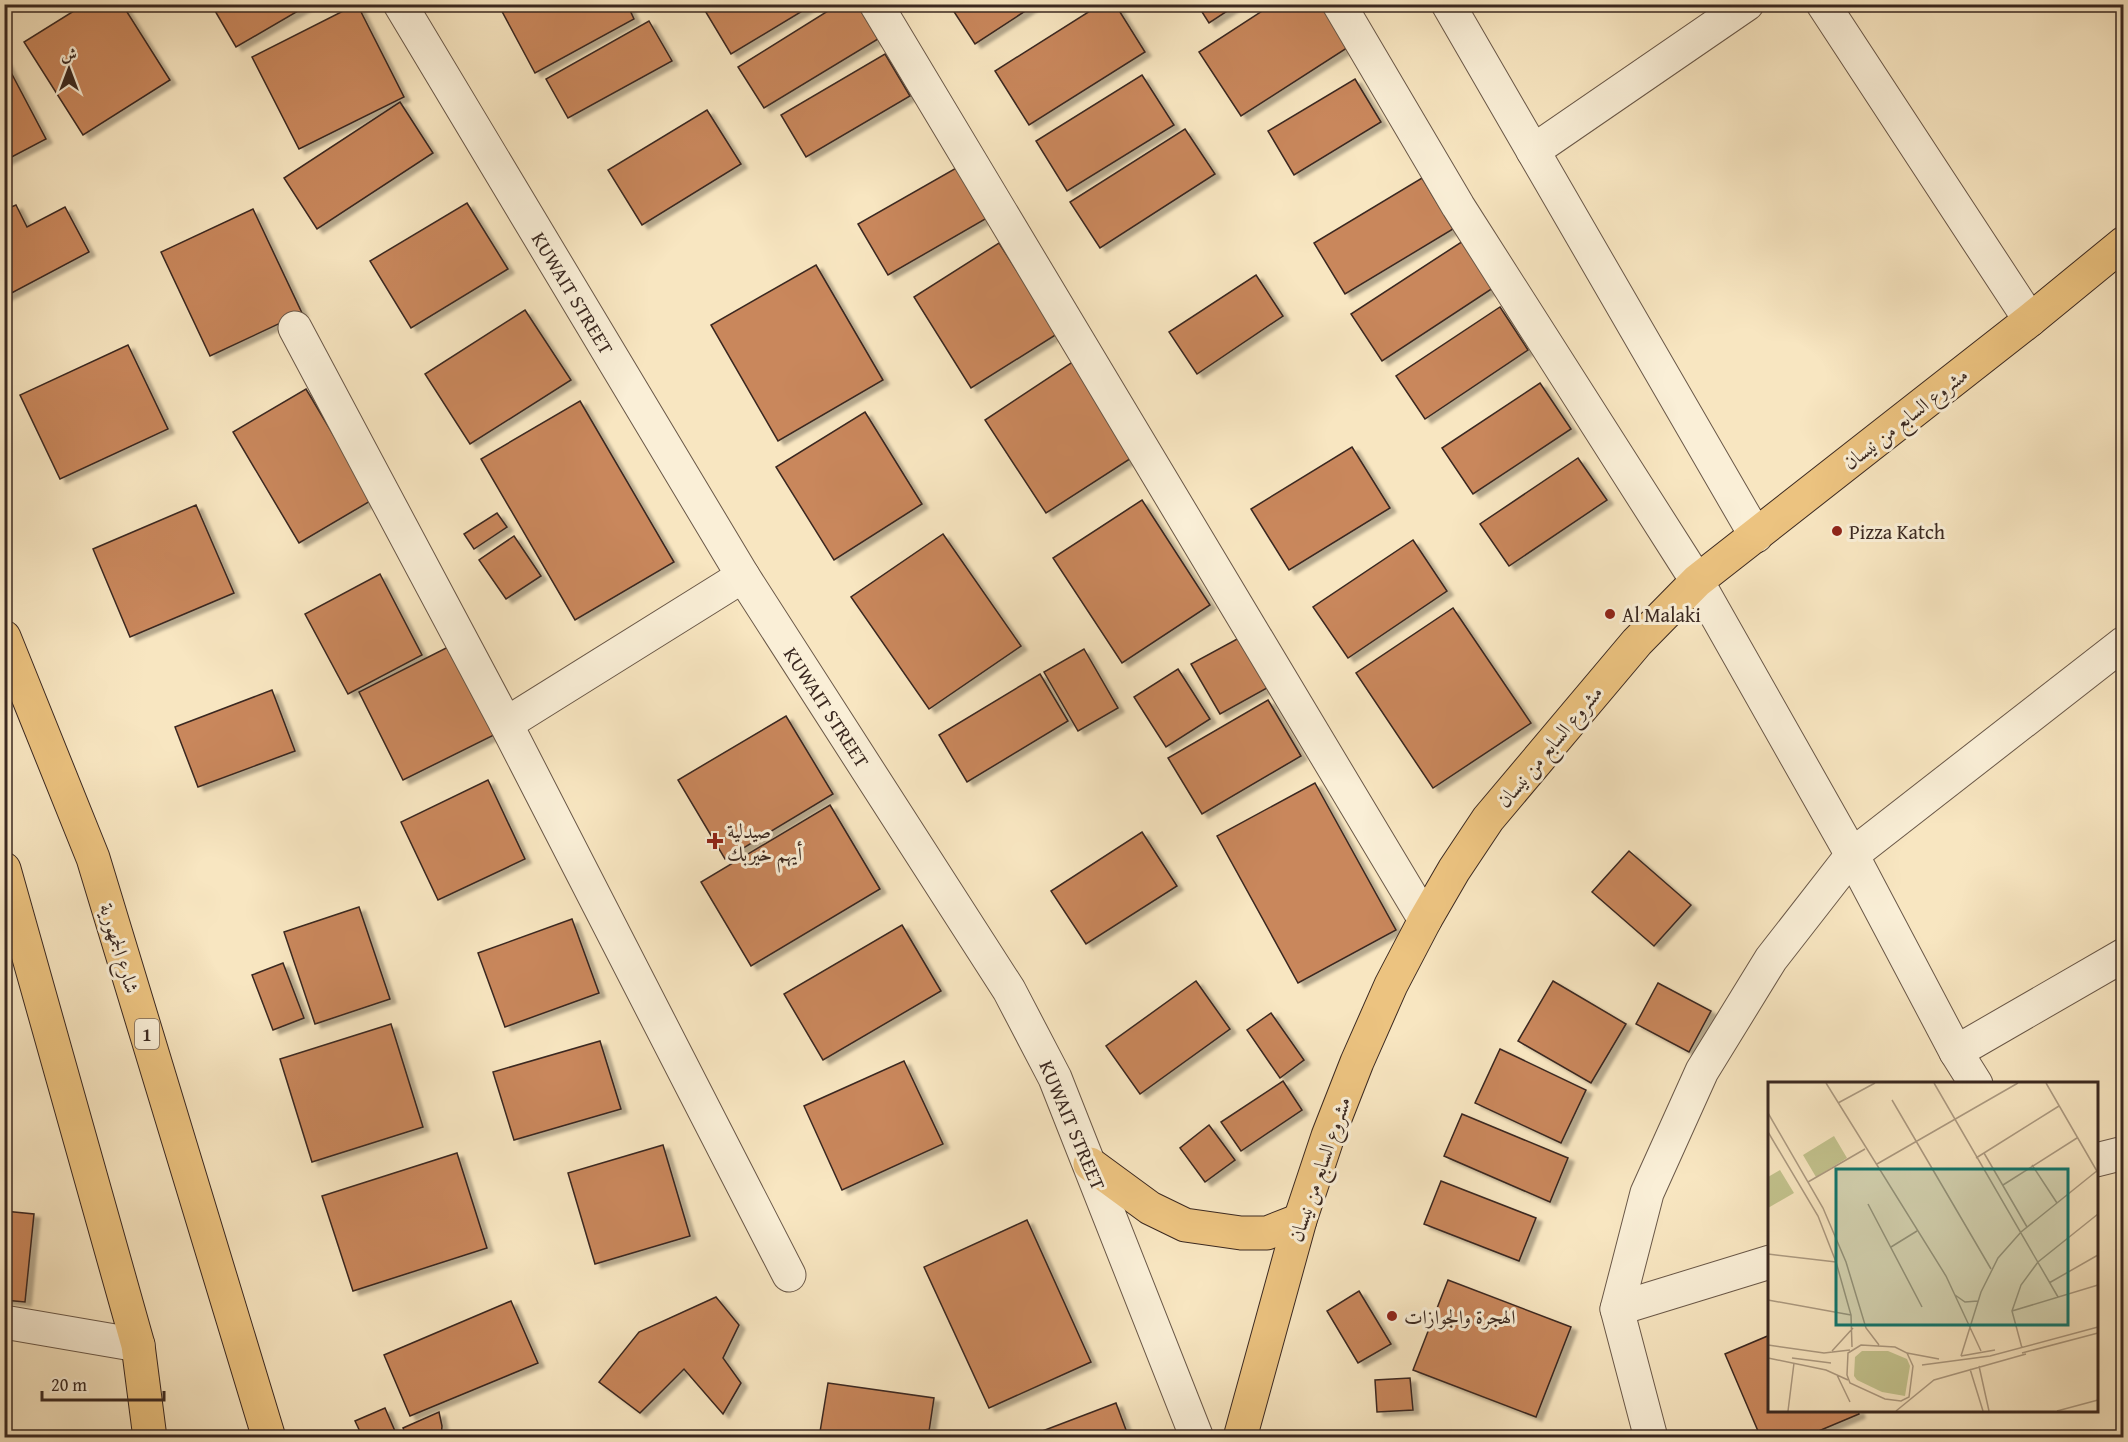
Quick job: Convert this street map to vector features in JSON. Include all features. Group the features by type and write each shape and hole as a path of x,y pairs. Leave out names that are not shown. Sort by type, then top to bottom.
{"main road":[{"name":"مشروع السابع من نيسان","path":"1240,1437 1300,1220 1328,1136 1357,1062 1391,985 1425,920 1454,870 1488,819 1637,642 1697,580 2030,320 2124,243"},
{"name":"شارع الجمهورية","path":"4,637 93,858 269,1437"},
{"path":"4,869 138,1345 150,1437"},
{"path":"1090,1164 1150,1208 1185,1225 1241,1233 1267,1233 1300,1220"}],"street":[{"name":"KUWAIT STREET","path":"400,4 743,576 1009,990 1055,1078 1197,1437"},
{"path":"876,4 1425,920"},
{"path":"1339,4 1458,206 1697,580 1852,855 1956,1052 1975,1082"},
{"path":"1448,4 1756,536"},
{"path":"1533,151 1747,4"},
{"path":"1823,4 2030,320"},
{"path":"295,328 506,724 789,1275"},
{"path":"506,724 743,576"},
{"path":"1651,1437 1617,1309 1647,1193 1702,1071 1771,959 1852,855 2124,643"},
{"path":"1956,1052 2124,955"},
{"path":"2098,1160 2124,1152"},
{"path":"1617,1309 1768,1263"},
{"path":"4,1322 138,1345"}],"building":[{"path":"85,4 122,4 170,80 83,135 24,42"},
{"path":"211,4 310,4 236,47"},
{"path":"357,4 404,97 299,149 252,57"},
{"path":"498,4 627,4 634,19 535,73"},
{"path":"701,4 814,4 731,54"},
{"path":"839,4 857,4 878,39 764,108 738,67"},
{"path":"949,4 1036,4 975,44"},
{"path":"1101,4 1115,4 1145,52 1029,125 995,71"},
{"path":"1197,4 1238,4 1209,23"},
{"path":"1273,4 1323,4 1350,46 1241,116 1199,52"},
{"path":"649,21 672,61 568,118 546,79"},
{"path":"885,54 910,96 806,157 781,115"},
{"path":"4,61 46,139 4,161"},
{"path":"1142,75 1174,125 1067,191 1036,141"},
{"path":"1355,79 1381,122 1294,175 1268,131"},
{"path":"400,102 433,153 317,229 284,178"},
{"path":"707,110 741,164 642,225 608,170"},
{"path":"1185,129 1215,174 1100,248 1070,202"},
{"path":"958,167 987,218 888,275 858,224"},
{"path":"1422,178 1453,229 1345,294 1314,243"},
{"path":"467,203 508,269 411,328 370,261"},
{"path":"16,205 27,227 65,207 89,252 4,297 4,210"},
{"path":"253,209 302,313 210,356 161,252"},
{"path":"1463,241 1493,288 1382,361 1351,314"},
{"path":"999,243 1057,334 971,388 914,297"},
{"path":"816,265 883,380 778,441 711,325"},
{"path":"1256,275 1283,316 1197,374 1169,332"},
{"path":"1500,307 1528,350 1425,419 1396,376"},
{"path":"525,310 571,380 470,444 425,374"},
{"path":"128,345 168,429 60,479 20,395"},
{"path":"1074,361 1136,455 1046,513 985,420"},
{"path":"1540,383 1571,429 1473,494 1442,448"},
{"path":"306,389 372,500 299,543 233,432"},
{"path":"580,401 674,562 575,620 481,459"},
{"path":"865,412 922,504 834,560 776,467"},
{"path":"1352,447 1390,508 1289,570 1251,509"},
{"path":"1578,458 1607,500 1509,566 1480,524"},
{"path":"1142,500 1210,605 1122,663 1053,558"},
{"path":"196,505 234,593 130,637 93,549"},
{"path":"497,513 507,527 474,549 464,534"},
{"path":"943,534 1021,646 929,709 851,597"},
{"path":"514,536 541,576 506,599 479,560"},
{"path":"1413,540 1447,591 1348,658 1313,607"},
{"path":"380,574 422,655 348,694 305,614"},
{"path":"1453,608 1531,723 1433,788 1356,673"},
{"path":"1239,638 1267,688 1220,714 1191,664"},
{"path":"458,642 502,731 403,780 359,692"},
{"path":"1084,649 1118,708 1078,731 1044,672"},
{"path":"1178,669 1210,719 1166,747 1134,697"},
{"path":"1040,674 1068,721 967,782 939,735"},
{"path":"272,690 295,751 198,787 175,727"},
{"path":"1268,700 1301,756 1202,814 1168,758"},
{"path":"786,716 833,794 725,859 678,780"},
{"path":"488,780 525,859 438,900 401,822"},
{"path":"1315,783 1396,930 1298,983 1217,836"},
{"path":"830,805 880,889 751,966 701,882"},
{"path":"1142,832 1177,886 1086,944 1051,891"},
{"path":"1629,851 1691,905 1654,946 1592,892"},
{"path":"359,907 390,999 315,1024 284,932"},
{"path":"572,919 599,993 505,1027 478,953"},
{"path":"902,925 941,991 823,1060 784,994"},
{"path":"283,963 304,1018 273,1030 252,975"},
{"path":"1196,981 1230,1029 1140,1094 1106,1046"},
{"path":"1553,981 1626,1024 1591,1083 1518,1041"},
{"path":"1658,983 1711,1011 1689,1052 1636,1024"},
{"path":"1271,1013 1304,1060 1280,1078 1247,1030"},
{"path":"391,1024 423,1127 312,1162 280,1059"},
{"path":"600,1041 621,1109 514,1140 493,1072"},
{"path":"1500,1049 1586,1090 1561,1143 1475,1103"},
{"path":"904,1061 943,1144 842,1190 804,1106"},
{"path":"1283,1081 1302,1110 1241,1151 1221,1122"},
{"path":"1462,1114 1568,1158 1550,1202 1444,1156"},
{"path":"1209,1125 1235,1160 1205,1182 1180,1148"},
{"path":"663,1145 690,1236 595,1264 568,1173"},
{"path":"457,1153 487,1248 353,1291 322,1196"},
{"path":"1441,1181 1536,1218 1519,1261 1424,1224"},
{"path":"4,1211 34,1214 25,1302 4,1300"},
{"path":"1027,1220 1091,1362 989,1408 924,1267"},
{"path":"1448,1280 1571,1327 1536,1417 1413,1370"},
{"path":"1359,1291 1391,1344 1358,1363 1327,1311"},
{"path":"716,1297 739,1325 723,1358 741,1383 723,1414 684,1369 640,1413 599,1382 639,1332"},
{"path":"511,1301 538,1363 410,1416 384,1355"},
{"path":"1768,1336 1768,1412 1858,1412 1859,1414 1802,1438 1761,1438 1725,1354"},
{"path":"1410,1378 1413,1410 1377,1412 1375,1380"},
{"path":"828,1383 934,1398 928,1438 819,1438"},
{"path":"1116,1403 1129,1438 1024,1438"},
{"path":"385,1408 398,1438 363,1438 355,1421"},
{"path":"439,1412 442,1426 441,1438 407,1438 403,1428"}],"place":[{"name":"Pizza Katch","path":"1837,531"},
{"name":"Al Malaki","path":"1610,614"},
{"name":"صيدلية أيهم خيربك","path":"715,841"},
{"name":"الهجرة والجوازات","path":"1392,1316"}]}
